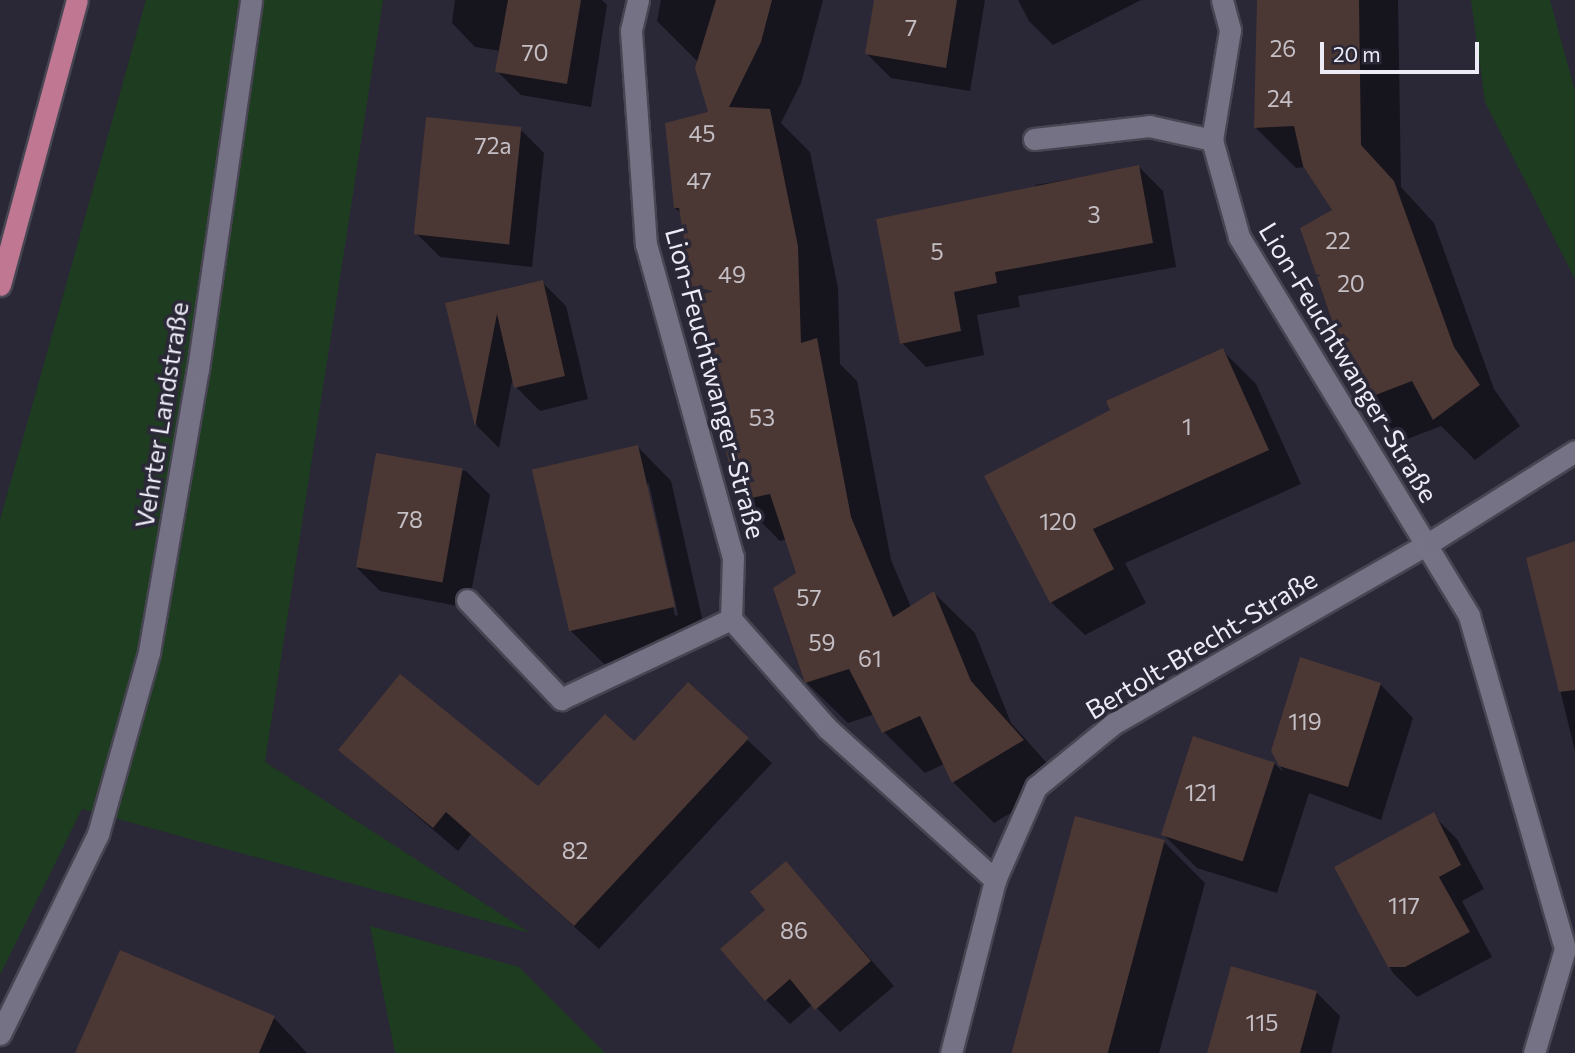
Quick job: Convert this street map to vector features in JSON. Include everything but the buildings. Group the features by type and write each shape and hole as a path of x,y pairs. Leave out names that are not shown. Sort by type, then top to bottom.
{"main road":[{"path":"0,285 77,0"}],"street":[{"name":"Vehrter Landstraße","path":"0,1034 98,834 149,652 198,369 251,0"},
{"name":"Lion-Feuchtwanger-Straße","path":"638,0 631,31 646,244 733,557 731,619"},
{"name":"Lion-Feuchtwanger-Straße","path":"1222,0 1230,30 1212,140 1239,237 1426,545"},
{"path":"1034,139 1149,126 1212,140"},
{"name":"Bertolt-Brecht-Straße","path":"951,1053 995,880 1036,787 1113,724 1426,545 1575,451"},
{"path":"1426,545 1469,616 1565,949 1534,1053"},
{"path":"467,600 561,699 731,619 827,728 995,880"}],"green space":[{"path":"146,0 383,0 265,762 530,933 82,809 0,975 0,520"},
{"path":"1471,0 1550,0 1575,91 1575,279 1485,102"},
{"path":"370,926 519,967 605,1053 395,1053"}]}
